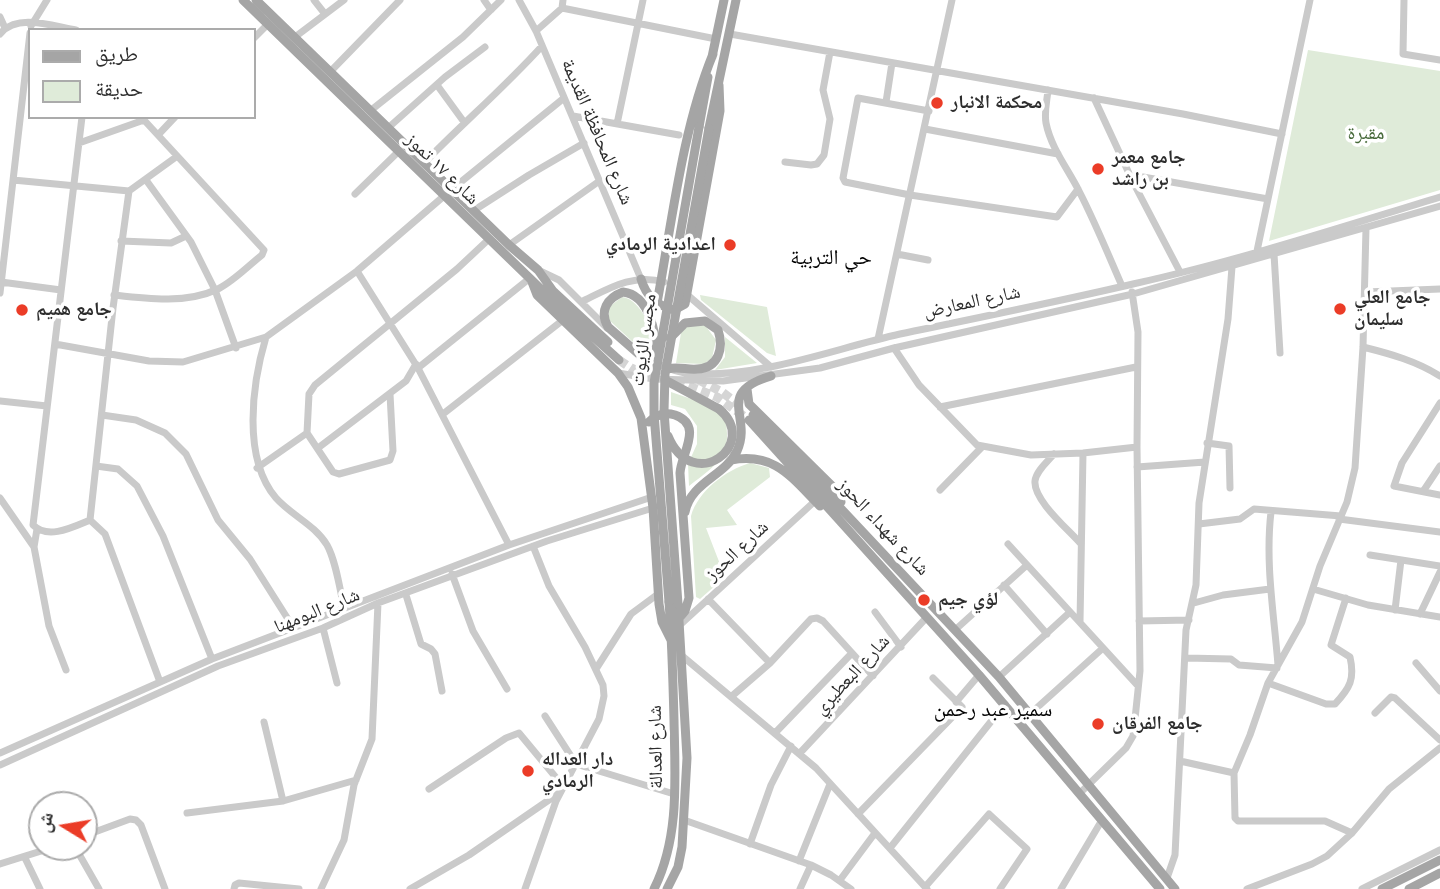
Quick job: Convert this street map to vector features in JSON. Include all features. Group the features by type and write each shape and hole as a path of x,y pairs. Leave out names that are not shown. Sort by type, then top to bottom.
{"main road":[{"name":"شارع ١٧ تموز","path":"243,0 399,151 481,225 538,270 553,291 622,359 489,239 481,225 473,211 448,193 424,163 257,0"},
{"path":"704,128 713,54 724,0"},
{"path":"704,128 719,85 736,0"},
{"path":"657,303 691,122 700,87 713,54"},
{"path":"641,278 646,292 657,303 677,310 685,304 720,111 719,85"},
{"name":"مجسر الزيوت","path":"674,603 664,383 704,128"},
{"name":"مجسر الزيوت","path":"674,603 654,414 657,357 704,128"},
{"path":"531,279 535,292 618,373 636,404 644,434 652,496 662,622 671,640"},
{"path":"640,355 608,327 604,315 608,302 623,292 635,295 644,307 652,326 657,357"},
{"path":"668,369 699,369 715,362 720,349 718,330 705,321 690,322 676,330 670,339"},
{"path":"683,532 685,509 690,496 731,460 741,439 738,403 744,391 771,371"},
{"path":"665,380 719,409 730,422 732,438 726,453 712,463 695,464 684,458 671,444 665,429"},
{"path":"751,384 746,391 749,404 832,486 843,517"},
{"path":"644,434 649,422 665,414 677,416 689,429 690,442 682,459 680,473 689,598 679,622"},
{"name":"شارع شهداء الحوز","path":"750,418 999,677 1175,889"},
{"path":"731,460 757,458 773,463 826,512 843,517"},
{"name":"شارع شهداء الحوز","path":"843,517 1160,889"},
{"name":"شارع العدالة","path":"667,889 678,867 682,847 687,758 679,622 674,603"},
{"name":"شارع العدالة","path":"654,889 663,872 673,829 671,640 674,603"},
{"path":"924,614 929,603"},
{"path":"1382,889 1440,860"},
{"path":"1409,889 1440,873"}],"street":[{"path":"32,28 47,0"},
{"path":"314,0 325,14"},
{"path":"295,37 344,0"},
{"path":"330,72 400,0"},
{"path":"484,0 491,10"},
{"path":"370,111 463,37 502,0"},
{"name":"شارع المحافظة القديمة","path":"519,0 573,116 598,182 641,278"},
{"path":"617,124 643,0"},
{"path":"878,339 952,0"},
{"path":"1257,251 1310,0"},
{"path":"1404,0 1403,54 1440,60"},
{"path":"536,32 562,4 638,24 716,39"},
{"path":"0,17 3,31 14,23 28,28"},
{"path":"256,36 268,24"},
{"path":"730,34 1282,134"},
{"path":"424,163 464,122 508,83 542,46"},
{"path":"388,128 485,47"},
{"path":"785,162 811,165 824,155 830,119 823,90 830,52"},
{"path":"0,293 28,54"},
{"path":"886,102 892,63"},
{"path":"437,85 464,122"},
{"path":"1048,90 1045,116 1058,153 1126,286 1133,294 1138,332 1136,367 1139,621 1138,686 1133,736 1126,748 1080,793"},
{"path":"54,344 149,361 183,362 266,337 357,271 565,98"},
{"path":"929,111 864,98 856,100 843,178 848,184 1057,217 1078,189"},
{"path":"1094,99 1180,272"},
{"path":"573,116 679,135"},
{"path":"82,119 33,524 37,529 61,531 90,520"},
{"path":"158,135 173,119"},
{"path":"79,143 144,120 264,250 262,255 228,283 215,290 173,300 114,295"},
{"path":"925,129 1058,153"},
{"path":"473,211 584,144"},
{"path":"355,194 399,151"},
{"path":"13,180 129,191 176,157"},
{"path":"1133,182 1143,177 1268,199"},
{"path":"146,180 186,236 215,290 236,348"},
{"path":"509,245 598,182"},
{"path":"0,188 12,189"},
{"path":"90,520 114,295 129,191"},
{"name":"شارع المعارض","path":"618,373 665,380 723,381 771,371 878,339 1180,272 1440,197"},
{"name":"شارع المعارض","path":"538,270 559,280 623,343 668,369 690,374 712,374 820,368 894,348 1133,294 1440,206"},
{"path":"1352,833 1325,821 1238,821 1235,818 1234,773 1268,683 1302,622 1355,468 1366,292 1366,228"},
{"path":"121,241 171,243 186,236"},
{"path":"390,394 393,450 390,460 339,474 333,472 307,433 309,394 315,385 457,269 489,239"},
{"path":"897,254 928,260"},
{"path":"1274,254 1280,353"},
{"path":"1167,878 1175,855 1186,630 1194,603 1207,443 1228,320 1232,267"},
{"path":"357,271 417,366 509,545"},
{"path":"581,302 623,282 641,278 661,281 688,296 771,371"},
{"path":"318,448 406,381 417,366 531,279"},
{"path":"1,282 61,290"},
{"path":"1366,292 1440,289"},
{"path":"443,414 563,320"},
{"path":"266,337 257,373 253,433 257,468 276,498 318,534 328,547 344,608"},
{"path":"1363,347 1410,361 1440,376"},
{"path":"894,348 919,385 977,445 1031,454 1083,453 1137,447"},
{"path":"820,355 820,368"},
{"path":"940,407 1136,367"},
{"path":"0,401 47,406"},
{"path":"1440,404 1402,463 1394,486 1440,495"},
{"path":"102,415 136,420 165,433 186,454 218,520 250,559 293,627"},
{"path":"257,468 307,433"},
{"path":"1207,443 1228,446 1230,488"},
{"path":"940,490 982,447"},
{"path":"1080,623 1083,453"},
{"path":"1054,454 1037,474 1036,492 1081,544"},
{"path":"1137,467 1205,462"},
{"path":"96,466 118,468 137,486 163,536 212,659"},
{"path":"1424,490 1440,466"},
{"name":"شارع البومهنا","path":"0,753 212,659 293,627 509,545 652,496"},
{"path":"0,498 34,547"},
{"name":"شارع الحوز","path":"679,622 815,501"},
{"path":"617,508 620,518"},
{"name":"شارع البومهنا","path":"0,765 218,666 323,628 378,603 407,595 533,546 653,508"},
{"path":"1199,524 1240,519 1254,509 1340,517 1440,532"},
{"path":"1271,512 1268,535 1270,589 1277,667"},
{"path":"90,520 105,534 160,682"},
{"path":"37,529 34,547 48,626 66,670"},
{"path":"1008,544 1138,686"},
{"path":"525,889 561,789 599,719 604,696 586,647 549,586 533,546"},
{"path":"1370,555 1440,566"},
{"path":"1395,610 1401,560"},
{"path":"955,630 1027,565"},
{"path":"451,567 473,631 507,689"},
{"path":"1420,614 1440,572"},
{"path":"1004,585 1046,634"},
{"path":"1194,603 1223,595 1270,589"},
{"path":"1313,589 1395,610 1440,617"},
{"path":"596,669 631,614 658,594"},
{"path":"407,595 421,644 435,654 442,691"},
{"path":"1268,683 1326,704 1335,704 1347,691 1353,672 1350,657 1331,645 1346,598"},
{"path":"708,599 770,663"},
{"path":"321,889 345,839 356,780 372,739 378,603"},
{"path":"875,612 901,647"},
{"path":"999,677 1070,612"},
{"name":"شارع البعطيري","path":"799,754 901,647 924,614"},
{"path":"732,696 770,663 811,619 817,618 823,621 873,676"},
{"path":"1139,621 1189,620"},
{"path":"323,628 337,683"},
{"path":"1030,714 1103,648"},
{"path":"775,733 852,653"},
{"path":"681,655 791,746 830,783 926,888 989,814 1027,849 1000,889"},
{"path":"1186,658 1231,659 1240,665 1277,667"},
{"path":"1416,663 1440,691"},
{"path":"858,814 959,705 979,675"},
{"path":"933,678 959,705"},
{"path":"1375,713 1391,697 1395,698 1440,740"},
{"path":"890,848 1005,705"},
{"path":"545,716 576,764 674,794"},
{"path":"264,722 283,801"},
{"path":"429,789 506,738 519,733 561,789"},
{"path":"750,844 771,785 791,746"},
{"path":"1247,889 1327,856 1352,833 1389,789 1440,748"},
{"path":"1180,761 1234,773"},
{"path":"187,813 283,801 356,780"},
{"path":"799,861 830,783"},
{"path":"410,889 470,855 561,789"},
{"path":"98,831 130,819 136,820 141,825 165,889"},
{"path":"684,820 811,865 841,880 851,889"},
{"path":"1061,889 1102,820"},
{"path":"841,880 875,832"},
{"path":"1362,889 1440,850"},
{"path":"0,864 28,857"},
{"path":"25,858 40,889"},
{"path":"83,861 99,889"},
{"path":"800,889 811,865"},
{"path":"234,889 239,883 299,889"}],"green space":[{"name":"مقبرة","path":"1308,50 1440,71 1440,190 1269,241"},
{"path":"700,295 767,307 776,356 767,353 701,300"},
{"path":"622,297 638,306 646,318 651,337 647,355 609,320 609,307"},
{"path":"705,325 716,340 712,358 704,364 676,363 681,333 686,326"},
{"path":"725,337 757,363 715,370 725,357"},
{"path":"671,392 706,404 724,414 727,428 722,457 689,486 688,464 697,444 697,426 685,409 671,405"},
{"path":"750,463 769,468 770,477 727,510 737,525 706,528 725,577 700,599 696,597 691,516 706,490 723,476"}],"tunnel":[{"path":"619,360 652,377"},
{"path":"699,380 722,392 743,408"},
{"path":"676,381 717,397 749,420"}],"place":[{"name":"محكمة الانبار","path":"937,103"},
{"name":"جامع معمر بن راشد","path":"1098,169"},
{"name":"اعدادية الرمادي","path":"730,245"},
{"name":"جامع العلي سليمان","path":"1340,309"},
{"name":"جامع هميم","path":"22,310"},
{"name":"لؤي جيم","path":"924,600"},
{"name":"جامع الفرقان","path":"1098,724"},
{"name":"دار العداله الرمادي","path":"528,771"}],"district":[{"name":"حي التربية","path":"831,258"},
{"name":"سمير عبد رحمن","path":"993,710"}]}
